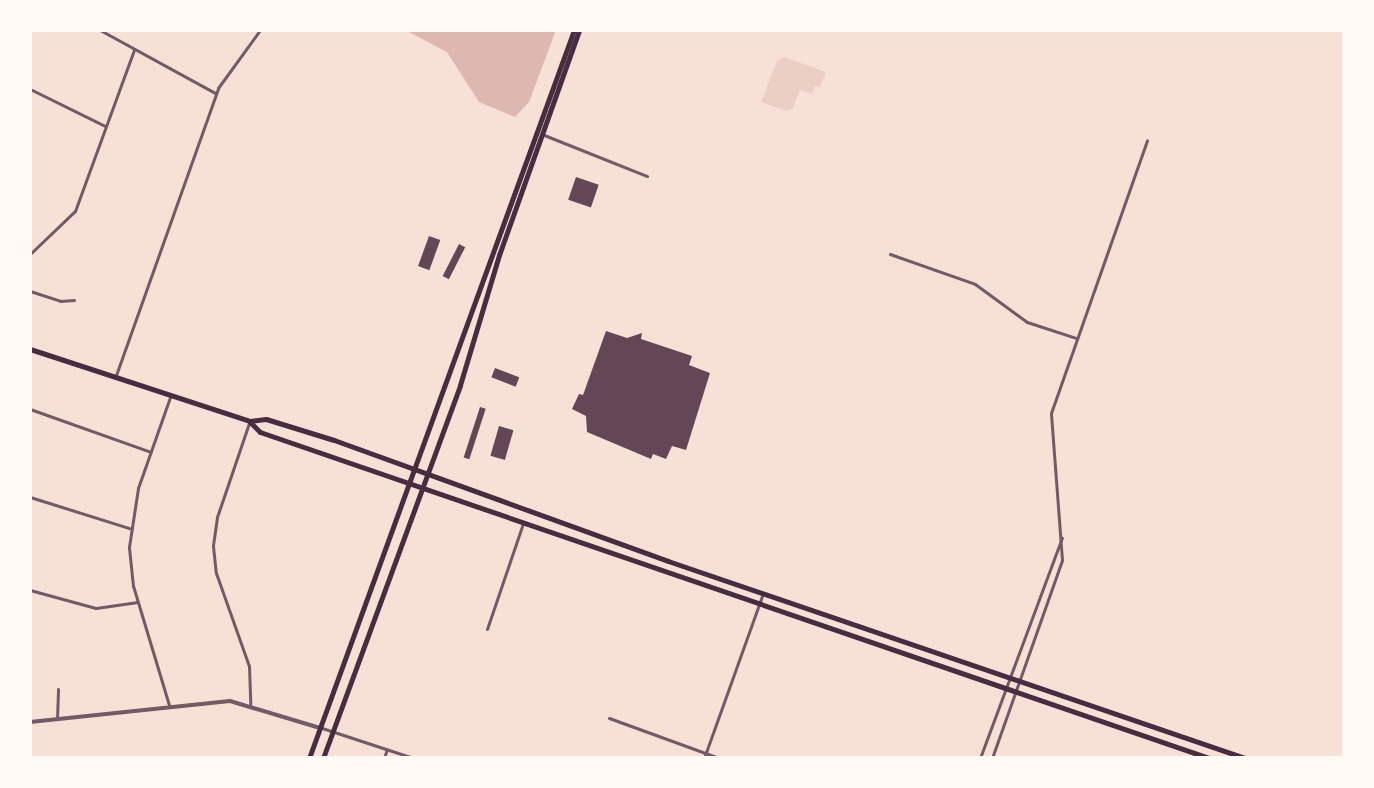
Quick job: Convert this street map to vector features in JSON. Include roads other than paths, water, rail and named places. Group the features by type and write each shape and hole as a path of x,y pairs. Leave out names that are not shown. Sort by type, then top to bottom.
{"main road":[{"path":"309,758 534,131 576,30"},
{"path":"323,758 423,487 576,30"},
{"path":"30,349 250,421 266,419 1245,758"},
{"path":"250,421 260,432 1209,758"}],"street":[{"path":"100,30 215,93"},
{"path":"115,378 215,93 260,30"},
{"path":"30,254 75,211 134,50"},
{"path":"30,97 32,90 105,126"},
{"path":"534,131 647,176"},
{"path":"992,758 1060,568 1062,538 1050,450 1051,413 1147,140"},
{"path":"890,254 975,284 1027,322 1076,338"},
{"path":"30,291 60,301 74,300"},
{"path":"169,705 138,602 130,528 170,397"},
{"path":"30,409 151,452"},
{"path":"250,421 217,517 213,546 216,573 249,666 250,704"},
{"path":"30,497 130,528"},
{"path":"487,629 523,522"},
{"path":"980,758 1062,538"},
{"path":"30,590 96,608 138,602"},
{"path":"705,756 763,593"},
{"path":"57,719 58,689"},
{"path":"30,722 169,705 250,704 413,758"},
{"path":"609,718 705,756 719,758"},
{"path":"384,758 387,749"}]}
